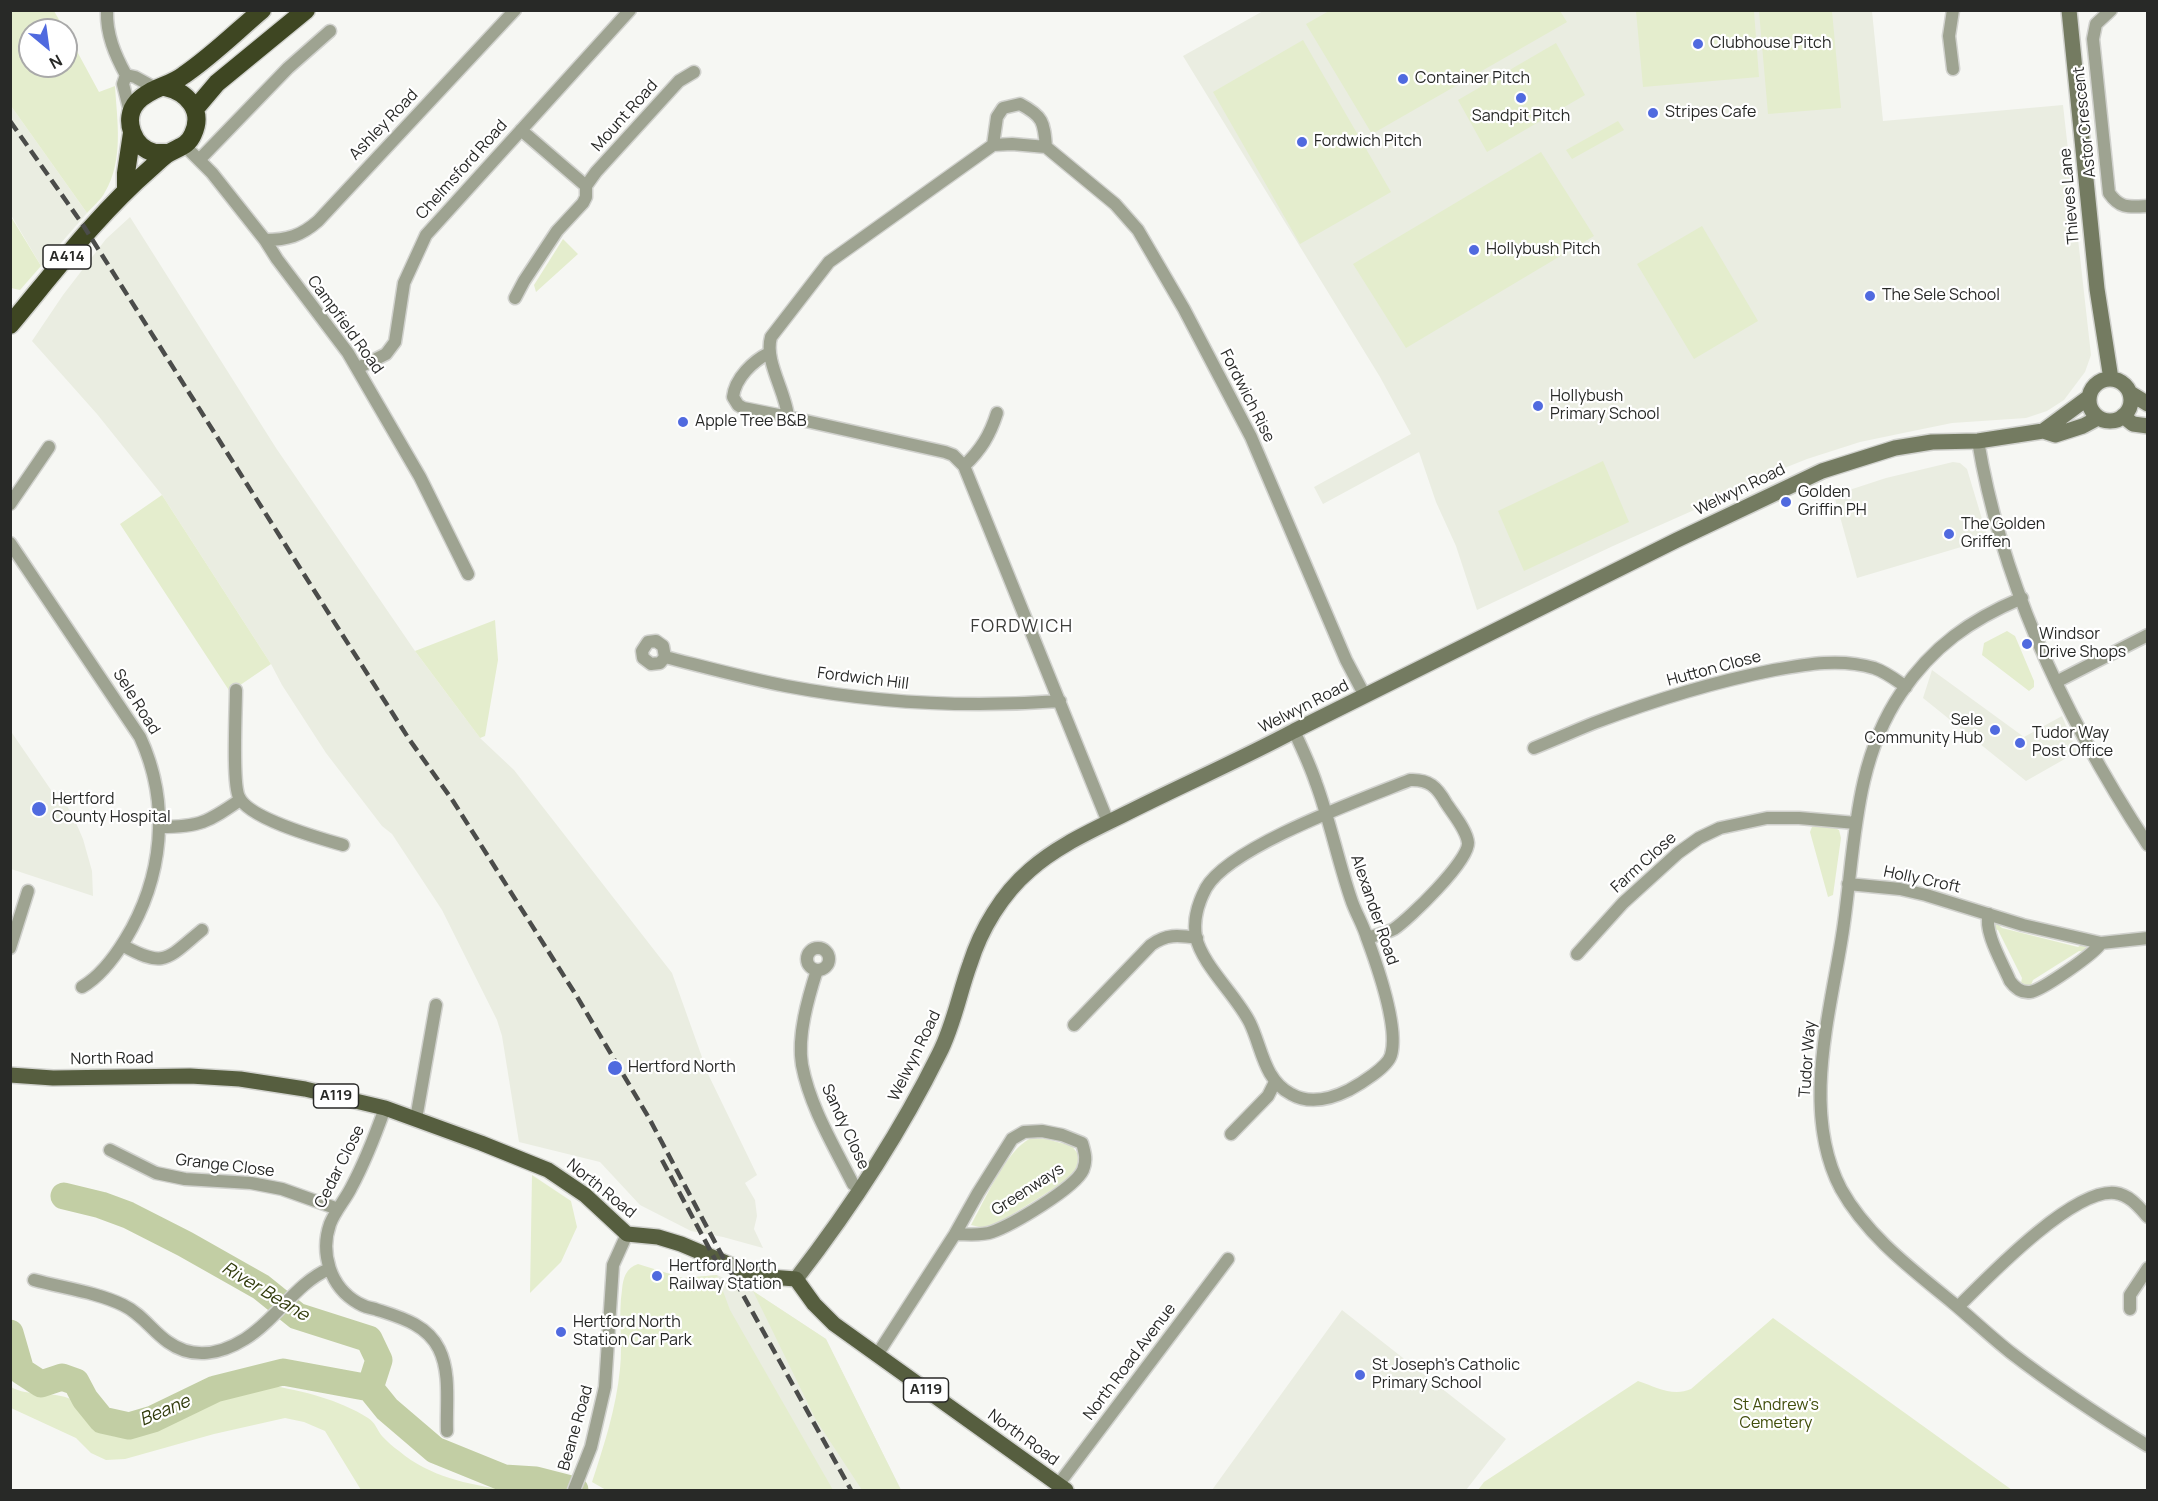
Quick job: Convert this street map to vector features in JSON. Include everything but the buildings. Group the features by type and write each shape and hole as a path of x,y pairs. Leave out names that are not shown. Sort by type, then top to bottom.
{"highway":[{"path":"161,88 182,92 195,109 196,124 192,136 177,149 155,153 144,148 132,133 129,122 130,112 140,98 194,68 262,10"},
{"path":"195,109 217,83 306,10"},
{"path":"126,190 132,133"},
{"name":"A414","path":"10,325 66,257 126,190 177,149"}],"main road":[{"name":"Thieves Lane","path":"2068,10 2085,151 2097,289 2111,379"},
{"path":"2111,379 2126,386 2131,401 2123,416 2106,421 2098,418 2092,412 2089,397 2096,384 2111,379"},
{"path":"2130,393 2148,404"},
{"name":"Welwyn Road","path":"2043,431 2089,397"},
{"path":"2123,416 2133,424 2148,426"},
{"name":"Welwyn Road","path":"796,1279 860,1190 917,1096 951,1028 970,963 994,912 1028,871 1073,840 1174,789 1239,761 1294,731 1822,471 1895,447 1932,442 1978,441 2043,431 2055,435 2083,426 2098,418"},
{"name":"North Road","path":"10,1075 53,1078 190,1076 240,1078 305,1089 386,1108 548,1170 585,1196 627,1234 658,1237 681,1244 745,1271 769,1277 796,1279 814,1304 834,1324 1062,1488"}],"street":[{"path":"107,10 110,40 126,75 123,84 130,112"},
{"name":"Ashley Road","path":"265,240 285,240 294,237 318,221 515,10"},
{"name":"Chelmsford Road","path":"358,368 386,354 395,342 404,283 426,235 630,10"},
{"path":"1953,10 1949,36 1953,69"},
{"name":"Astor Crescent","path":"2111,10 2096,24 2093,39 2109,193 2125,208 2148,206"},
{"path":"199,160 288,68 330,31"},
{"name":"Mount Road","path":"515,298 557,231 583,203 586,197 586,186 596,172 679,81 694,72"},
{"path":"126,75 161,88"},
{"path":"788,417 786,403 769,353 771,338 829,262 993,145 1046,147 1044,125 1035,112 1020,104 1003,108 997,117 993,145"},
{"path":"521,130 586,186"},
{"name":"Fordwich Rise","path":"1046,147 1114,204 1138,230 1184,309 1251,437 1346,660 1365,696"},
{"name":"Campfield Road","path":"177,149 199,160 212,172 265,240 358,368 420,477 468,574"},
{"path":"769,353 758,359 738,381 733,397 743,408 945,452 953,455 964,466 1108,822"},
{"path":"964,466 981,449 998,413"},
{"path":"1978,441 1990,500 2022,598 2056,682 2100,767 2148,845"},
{"path":"10,504 49,447"},
{"name":"Sele Road","path":"10,543 140,737 153,771 158,800 159,849 151,884 139,915 122,945 101,972 82,987"},
{"name":"Tudor Way","path":"2022,598 1999,608 1954,634 1934,652 1906,687 1887,718 1873,749 1862,785 1844,928 1827,1018 1821,1081 1821,1115 1825,1144 1831,1166 1842,1190 1875,1235 2026,1363 2148,1446"},
{"path":"2056,682 2148,635"},
{"name":"Fordwich Hill","path":"665,657 786,686 880,699 951,704 1060,701"},
{"name":"Hutton Close","path":"1534,748 1642,706 1715,684 1801,665 1822,662 1862,665 1884,673 1906,687"},
{"path":"236,690 236,780 240,800 249,809 269,820 343,845"},
{"name":"Alexander Road","path":"1275,1082 1290,1094 1302,1099 1319,1101 1336,1096 1354,1088 1389,1061 1393,1045 1393,1029 1368,938 1352,902 1316,781 1294,731"},
{"path":"1231,1134 1268,1096 1275,1082 1267,1069 1250,1022 1202,955 1195,923 1198,906 1207,887 1216,874 1257,847 1326,814 1410,780 1420,779 1438,789 1464,832 1468,843 1461,862 1435,891 1394,929 1368,938"},
{"path":"160,827 202,823 214,818 240,800"},
{"name":"Farm Close","path":"1577,954 1623,903 1664,865 1709,833 1767,818 1800,818 1856,823"},
{"name":"Holly Croft","path":"1848,884 1900,890 2023,925 2100,943 2148,938"},
{"path":"10,948 28,891"},
{"path":"1989,914 1987,919 1989,932 2010,981 2014,987 2023,992 2038,990 2093,953 2100,943"},
{"path":"122,945 146,957 164,958 202,930"},
{"path":"1074,1025 1160,938 1170,935 1197,938"},
{"name":"Sandy Close","path":"816,970 807,1000 802,1063 816,1108 853,1184 860,1190"},
{"path":"416,1119 436,1005"},
{"name":"Cedar Close","path":"329,1269 326,1253 330,1224 368,1155 386,1108"},
{"name":"Greenways","path":"877,1355 955,1234 1012,1139 1024,1132 1042,1131 1062,1135 1082,1143 1086,1157 1082,1171 1073,1183 1061,1192 990,1233 955,1234"},
{"name":"Grange Close","path":"110,1149 156,1173 185,1179 229,1181 282,1189 338,1209"},
{"path":"1958,1307 2019,1248 2060,1217 2095,1195 2113,1193 2125,1196 2148,1217"},
{"name":"Beane Road","path":"573,1491 598,1425 609,1347 613,1265 627,1234"},
{"name":"North Road Avenue","path":"1062,1488 1228,1259"},
{"path":"2130,1309 2130,1295 2148,1268"},
{"path":"34,1280 109,1299 123,1305 144,1318 167,1342 194,1354 229,1347 251,1335 274,1316 308,1280 329,1269 336,1283 358,1304 413,1323 432,1339 439,1349 446,1376 447,1431"}],"shaded area":[{"name":"The Sele School","path":"1263,11 1872,11 1883,121 2063,105 2091,355 2085,372 2064,400 2047,411 2026,418 1952,423 1860,442 1807,459 1772,473 1477,610 1456,546 1436,502 1419,452 1323,504 1314,487 1411,434 1380,377 1183,56"},
{"path":"11,106 87,213 41,266 11,215"},
{"path":"130,217 276,448 415,651 480,738 514,770 672,973 708,1074 757,1175 745,1183 755,1200 757,1216 754,1229 763,1248 691,1231 640,1205 600,1162 519,1142 502,1036 497,1020 442,910 392,834 382,826 326,753 162,495 97,414 32,341 63,295 106,239"},
{"path":"1953,462 1960,463 1967,469 1988,539 1857,578 1834,495 1886,478"},
{"path":"1932,670 2024,737 2062,716 2077,752 2026,781 1923,698"},
{"name":"Hertford County Hospital","path":"10,730 51,790 64,801 73,816 83,839 92,871 93,896 11,869"},
{"path":"717,1275 753,1291 826,1339 901,1490 750,1490 674,1276 684,1278"},
{"name":"St Joseph's Catholic Primary School","path":"1342,1310 1506,1439 1466,1490 1212,1490"}],"green space":[{"path":"10,11 54,11 58,18 18,18 18,78 78,78 78,53 99,92 115,86 118,140 115,167 103,195 87,213 11,106"},
{"name":"Container Pitch","path":"1329,11 1560,11 1567,22 1372,134 1306,24"},
{"name":"Clubhouse Pitch","path":"1636,11 1754,11 1759,77 1643,87"},
{"path":"1759,11 1832,11 1841,108 1768,114"},
{"name":"Fordwich Pitch","path":"1303,40 1391,192 1300,244 1213,92"},
{"name":"Sandpit Pitch","path":"1556,43 1585,95 1487,152 1458,100"},
{"path":"1618,121 1624,130 1572,159 1566,150"},
{"name":"Hollybush Pitch","path":"1541,152 1594,236 1406,348 1353,264"},
{"path":"10,215 41,266 20,290 11,288"},
{"path":"1702,226 1758,321 1694,359 1637,264"},
{"path":"563,239 578,254 536,292 534,285"},
{"path":"1603,461 1629,522 1524,571 1498,511"},
{"path":"162,495 271,664 230,692 120,524"},
{"path":"495,620 498,660 485,736 480,738 415,651"},
{"path":"2007,631 2015,636 2034,681 2034,687 2029,691 1982,655 1984,643"},
{"path":"1831,826 1839,830 1841,838 1833,895 1828,897 1810,832 1812,827"},
{"path":"1996,922 2002,928 2078,947 2082,944 2087,948 2085,952 2079,951 2033,980 2031,985 2026,987 2021,983 2022,978 1998,930 1994,929 1993,924"},
{"path":"1031,1138 1046,1139 1072,1146 1080,1157 1075,1171 1061,1184 1005,1219 984,1228 971,1225 1005,1164 1022,1144"},
{"path":"532,1175 571,1201 577,1227 561,1262 530,1293"},
{"path":"638,1264 683,1278 717,1275 730,1310 833,1490 606,1490 592,1482 616,1398 621,1359 620,1320 623,1281 628,1271"},
{"path":"753,1291 826,1339 901,1490 862,1490 816,1420"},
{"name":"St Andrew's Cemetery","path":"1773,1318 2012,1490 1478,1490 1484,1482 1638,1381 1671,1392 1691,1389"},
{"path":"268,1385 320,1397 357,1411 370,1420 382,1436 411,1460 436,1473 463,1482 506,1490 361,1490 325,1431 304,1422 285,1418 214,1434 125,1459 106,1460 91,1453 76,1438 11,1408 11,1387 25,1392 61,1396 75,1401 106,1434 125,1437 161,1426 221,1395"}],"waterway":[{"name":"River Beane","path":"64,1196 101,1205 128,1215 261,1287 297,1316 369,1339 379,1360 370,1388"},
{"name":"Beane","path":"10,1333 21,1371 41,1384 62,1377 76,1382 85,1399 102,1420 129,1426 153,1419 215,1389 283,1372 370,1388"},
{"name":"River Beane","path":"370,1388 387,1409 435,1450 504,1478 536,1480 575,1490"}],"railway":[{"path":"10,121 83,225 409,739 453,801 576,995 649,1118 743,1295 851,1490"},
{"path":"662,1160 717,1263"}],"place":[{"name":"Clubhouse Pitch","path":"1698,44"},
{"name":"Container Pitch","path":"1403,79"},
{"name":"Sandpit Pitch","path":"1521,98"},
{"name":"Stripes Cafe","path":"1653,113"},
{"name":"Fordwich Pitch","path":"1302,142"},
{"name":"Hollybush Pitch","path":"1474,250"},
{"name":"The Sele School","path":"1870,296"},
{"name":"Hollybush Primary School","path":"1538,406"},
{"name":"Apple Tree B&B","path":"683,422"},
{"name":"Golden Griffin PH","path":"1786,502"},
{"name":"The Golden Griffen","path":"1949,534"},
{"name":"Windsor Drive Shops","path":"2027,644"},
{"name":"Sele Community Hub","path":"1995,730"},
{"name":"Tudor Way Post Office","path":"2020,743"},
{"name":"Hertford County Hospital","path":"39,809"},
{"name":"Hertford North","path":"615,1068"},
{"name":"Hertford North Railway Station","path":"657,1276"},
{"name":"Hertford North Station Car Park","path":"561,1332"},
{"name":"St Joseph's Catholic Primary School","path":"1360,1375"}],"district":[{"name":"FORDWICH","path":"1022,627"}]}
